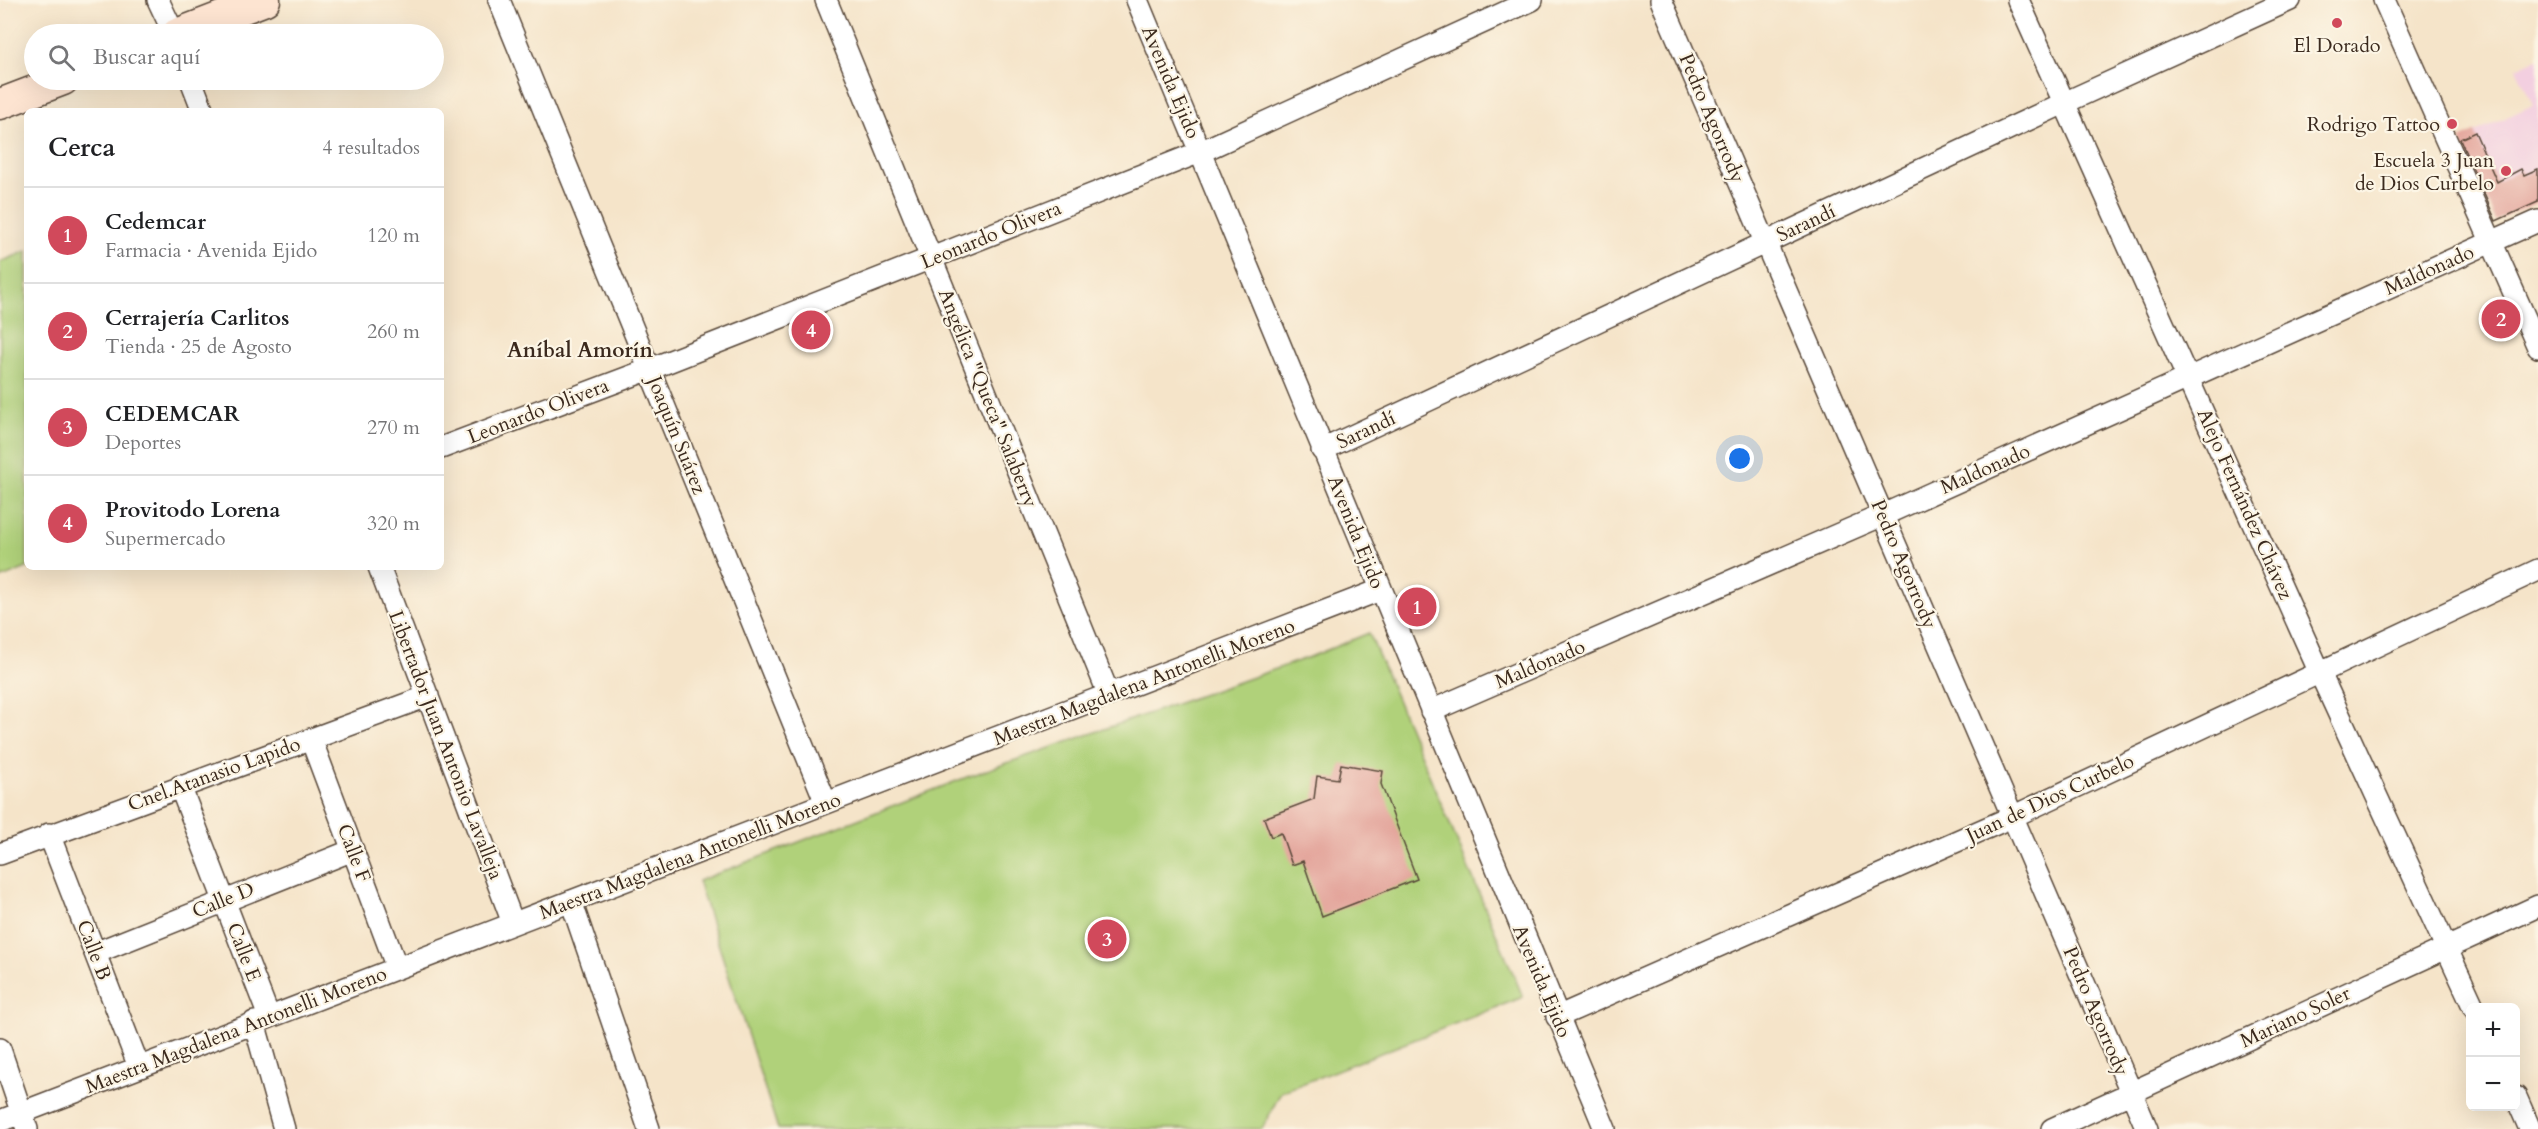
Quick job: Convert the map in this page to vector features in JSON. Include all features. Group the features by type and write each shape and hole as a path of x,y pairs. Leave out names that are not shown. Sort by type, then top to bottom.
{"street":[{"path":"158,0 170,24"},
{"path":"201,24 265,0"},
{"name":"Joaquín Suárez","path":"499,0 826,803"},
{"name":"Angélica \"Queca\" Salaberry","path":"826,0 1109,695"},
{"name":"Avenida Ejido","path":"1137,0 1605,1129"},
{"name":"Leonardo Olivera","path":"444,447 650,369 1200,152 1532,0"},
{"name":"Pedro Agorrody","path":"1661,0 2147,1129"},
{"name":"Alejo Fernández Chávez","path":"2018,0 2320,673 2472,1003"},
{"name":"Sarandí","path":"1322,450 2064,103 2290,0"},
{"path":"2384,0 2538,347"},
{"path":"0,104 37,90"},
{"path":"195,90 202,108"},
{"name":"Maldonado","path":"1431,711 1883,515 2538,221"},
{"name":"Libertador Juan Antonio Lavalleja","path":"380,570 513,923"},
{"name":"Juan de Dios Curbelo","path":"1557,1017 2014,816 2538,570"},
{"name":"Maestra Magdalena Antonelli Moreno","path":"0,1121 25,1121 139,1067 1380,590"},
{"name":"Cnel.Atanasio Lapido","path":"0,854 428,696"},
{"name":"Calle F","path":"311,739 398,968"},
{"name":"Calle E","path":"180,786 223,899 261,1020 284,1129"},
{"name":"Calle B","path":"49,834 139,1067"},
{"name":"Calle D","path":"95,953 223,899 353,849"},
{"path":"571,901 649,1129"},
{"name":"Mariano Soler","path":"2052,1129 2538,906"},
{"path":"0,1049 25,1121"},
{"path":"2520,1106 2530,1129"}],"shaded area":[{"name":"Escuela 3 Juan de Dios Curbelo","path":"2538,58 2538,202 2496,221 2460,139 2533,105 2516,68"}],"green space":[{"path":"24,252 24,569 0,579 0,262"},
{"path":"1369,633 1523,997 1281,1092 1262,1129 778,1129 698,881 967,777 1310,657"}],"building":[{"path":"2475,132 2497,182 2521,169 2524,175 2538,169 2538,202 2496,221 2460,139"},
{"path":"1341,764 1383,771 1381,784 1417,879 1322,916 1303,861 1292,865 1281,833 1271,837 1264,818 1314,799 1317,776 1338,779"}],"place":[{"name":"El Dorado","path":"2337,23"},
{"name":"Rodrigo Tattoo","path":"2452,124"},
{"name":"Escuela 3 Juan de Dios Curbelo","path":"2506,171"},
{"name":"Cerrajería Carlitos","path":"2501,319"},
{"name":"Provitodo Lorena","path":"811,330"},
{"name":"Cedemcar","path":"1417,607"},
{"name":"CEDEMCAR","path":"1107,939"}],"district":[{"name":"Aníbal Amorín","path":"580,350"}]}
